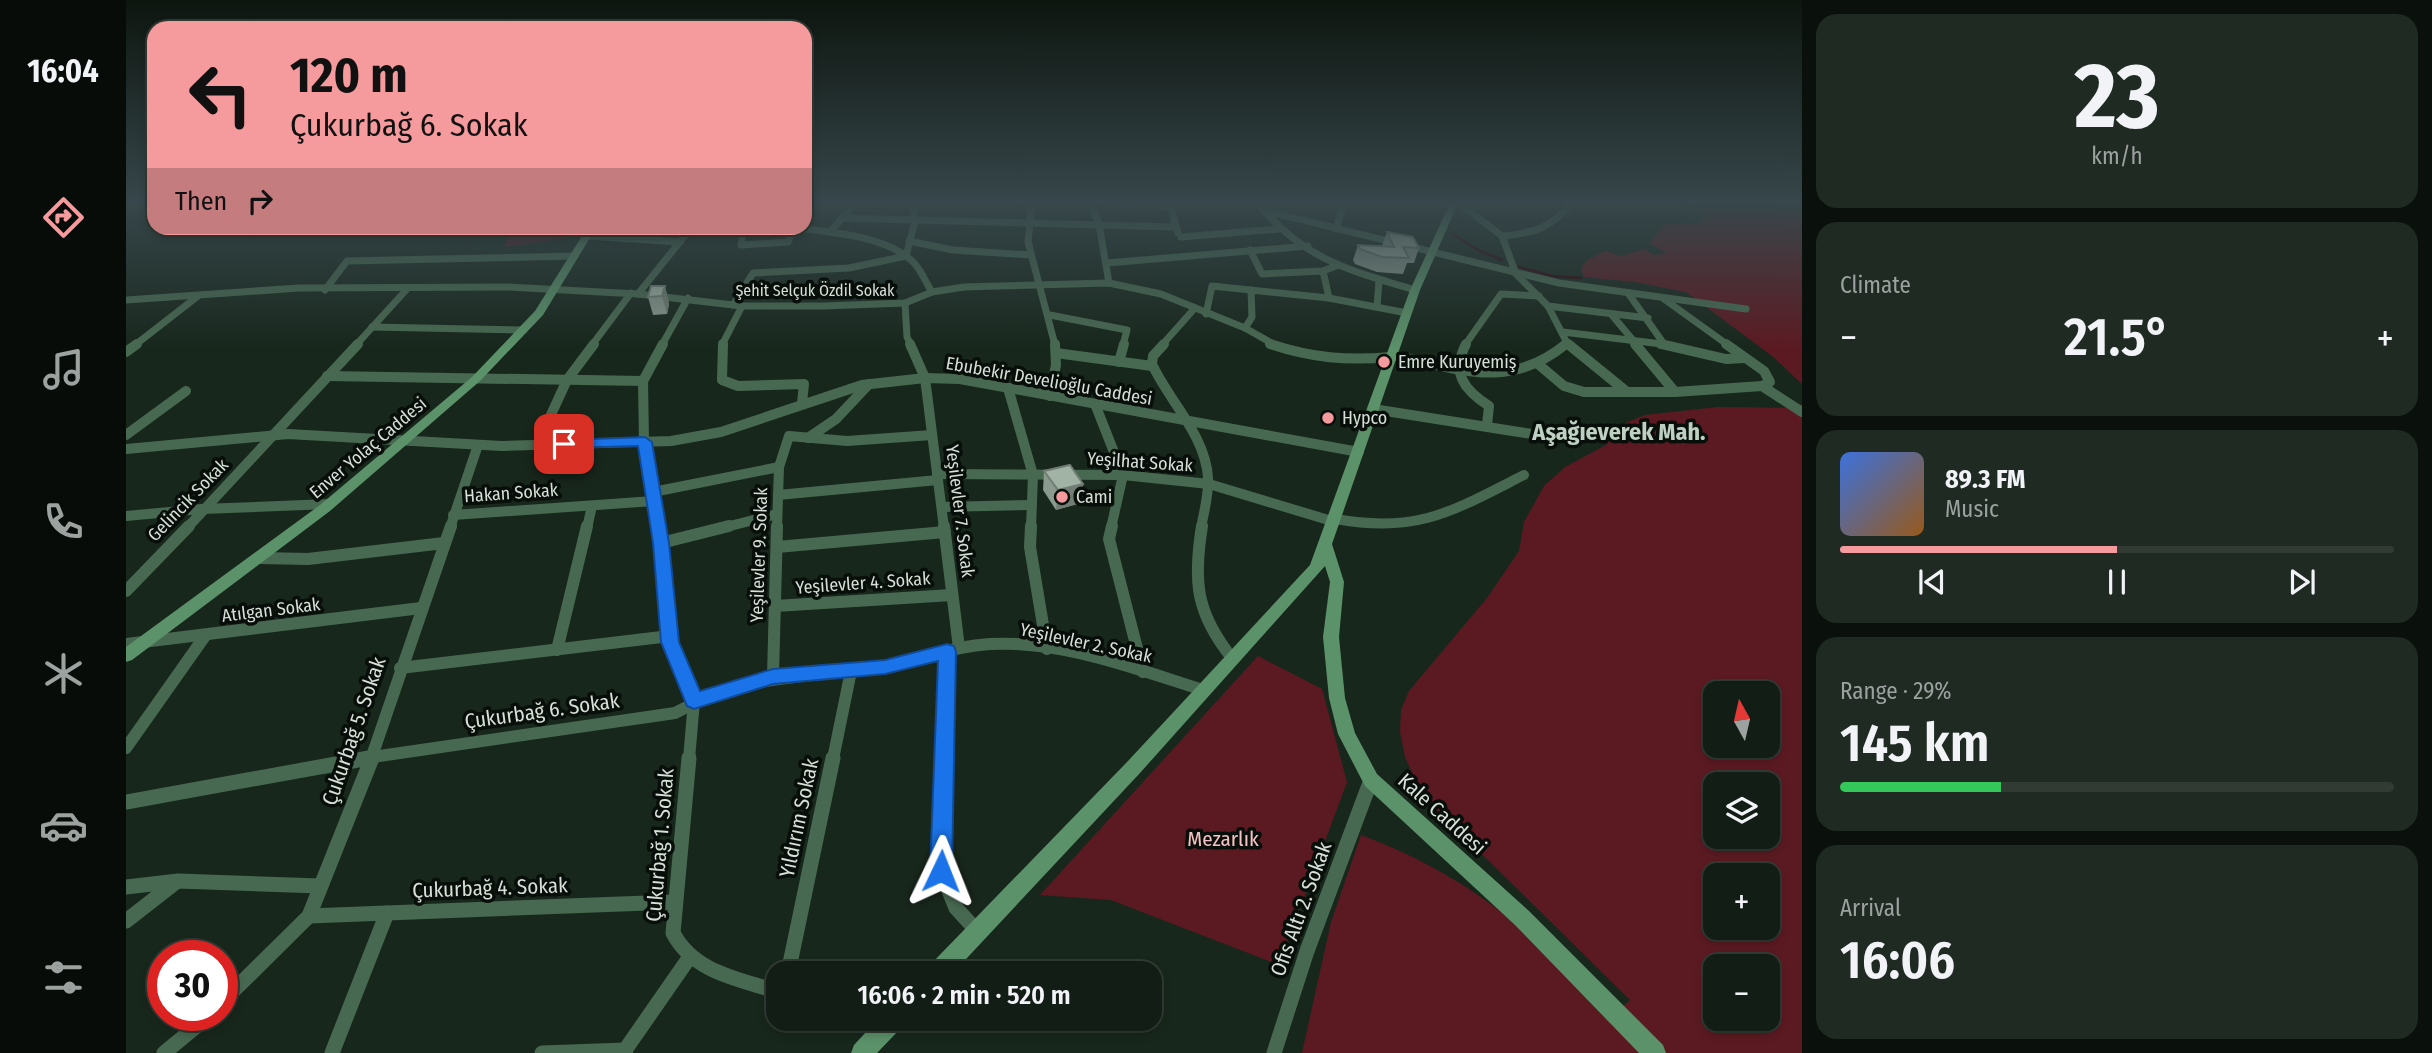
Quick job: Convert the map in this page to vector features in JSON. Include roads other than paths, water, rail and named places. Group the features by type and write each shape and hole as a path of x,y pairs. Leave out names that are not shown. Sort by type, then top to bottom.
{"main road":[{"name":"Enver Yolaç Caddesi","path":"126,656 330,503 476,379 524,330 577,250"},
{"path":"949,961 1317,567 1336,521 1406,313 1433,250"},
{"name":"Kale Caddesi","path":"1326,545 1337,582 1331,637 1337,698 1348,734 1371,780 1522,918 1655,1053"},
{"path":"862,1053 883,1031"}],"street":[{"path":"537,445 567,380 634,293 673,250"},
{"path":"887,250 906,256 916,266 932,292"},
{"path":"906,256 907,250"},
{"path":"955,250 1030,255"},
{"path":"1030,250 1050,315 1056,353 1049,396"},
{"path":"1104,250 1109,283"},
{"path":"1187,250 1189,254"},
{"path":"1107,263 1248,250"},
{"path":"1250,250 1262,274 1323,271 1336,266"},
{"path":"1314,250 1336,266 1415,290"},
{"path":"1421,250 1559,284 1746,309"},
{"path":"1509,250 1516,274 1548,306 1567,343 1627,392"},
{"path":"325,290 347,261 573,256"},
{"path":"802,403 804,384 738,386 722,380 719,366 721,347 753,273 844,269 876,265 906,256"},
{"path":"1323,271 1329,298"},
{"path":"1377,307 1379,281"},
{"name":"Şehit Selçuk Özdil Sokak","path":"126,300 299,288 508,288 634,293 737,305 905,303 932,292 956,287 1109,283 1152,291 1245,328 1271,344 1323,360 1391,356 1500,371 1538,364"},
{"path":"1206,314 1212,286 1329,298 1406,313"},
{"name":"Gelincik Sokak","path":"126,591 277,434 407,289"},
{"path":"1245,328 1252,317 1251,290"},
{"path":"1628,293 1648,318 1664,345"},
{"path":"1487,425 1489,406 1464,389 1457,377 1456,367 1474,331 1501,294 1539,296"},
{"path":"126,352 198,296"},
{"path":"688,298 643,382 645,442 661,543 670,636 694,701"},
{"path":"1567,343 1538,364 1570,388 1675,392 1762,386 1770,382 1769,377 1745,358 1661,298"},
{"name":"Yeşilevler 7. Sokak","path":"905,303 907,337 925,378 952,595 953,650 941,871 956,908 977,932"},
{"path":"1548,306 1648,318"},
{"path":"1194,309 1153,356 1152,366 1188,421 1207,468 1209,484 1195,572 1205,618 1232,658"},
{"path":"1611,314 1675,392"},
{"path":"1050,315 1127,330 1119,362"},
{"path":"372,327 524,330"},
{"path":"1563,332 1664,345 1726,359 1745,358"},
{"path":"1056,353 1152,366"},
{"path":"327,376 643,382"},
{"name":"Ebubekir Develioğlu Caddesi","path":"126,449 277,434 478,445 645,442 708,435 802,403 869,384 951,378 1359,452"},
{"path":"808,438 836,419 869,384"},
{"path":"1762,386 1802,412"},
{"path":"1008,388 1033,475 1030,547 1047,649"},
{"path":"126,435 186,391"},
{"path":"1095,404 1124,475 1109,539 1143,672"},
{"path":"1373,410 1487,425 1538,435"},
{"path":"808,438 847,441 932,435"},
{"name":"Yeşilevler 9. Sokak","path":"773,676 779,467 789,436 808,438"},
{"name":"Çukurbağ 5. Sokak","path":"238,986 309,916 372,757 400,668 478,445"},
{"name":"Hakan Sokak","path":"453,515 593,506 653,497 779,467"},
{"name":"Yeşilhat Sokak","path":"778,495 938,477 1124,475 1209,484 1336,521 1380,527 1420,524 1442,517 1524,475"},
{"path":"126,516 202,509 330,503"},
{"path":"942,507 1032,505"},
{"path":"557,650 593,506"},
{"path":"661,543 778,514"},
{"path":"777,547 945,532"},
{"path":"260,558 308,559 444,542"},
{"name":"Yeşilevler 4. Sokak","path":"775,606 952,595"},
{"name":"Atılgan Sokak","path":"126,644 421,608"},
{"path":"126,748 205,636"},
{"path":"400,668 670,636"},
{"name":"Yeşilevler 2. Sokak","path":"953,650 1004,643 1047,649 1143,672 1203,690"},
{"name":"Çukurbağ 6. Sokak","path":"126,802 372,757 675,713 694,701 773,676 851,671 911,662 953,650"},
{"name":"Yıldırım Sokak","path":"791,961 851,671"},
{"name":"Çukurbağ 1. Sokak","path":"689,958 673,933 694,701"},
{"name":"Ofis Altı 2. Sokak","path":"1274,1053 1307,951 1371,780"},
{"path":"126,921 178,881"},
{"path":"126,887 178,881 320,886"},
{"name":"Çukurbağ 4. Sokak","path":"309,916 674,902"},
{"path":"331,1053 387,913"},
{"path":"542,1053 625,1051 689,958 705,967 766,988"},
{"path":"164,1053 190,1031"}],"waterway":[{"path":"1479,250 1502,260"},
{"path":"1519,267 1552,276 1581,278"}],"place":[{"name":"Emre Kuruyemiş","path":"1384,362"},
{"name":"Hypco","path":"1328,418"},
{"name":"Cami","path":"1062,497"}],"district":[{"name":"Aşağıeverek Mah.","path":"1619,432"}],"park label":[{"name":"Mezarlık","path":"1223,839"}]}
